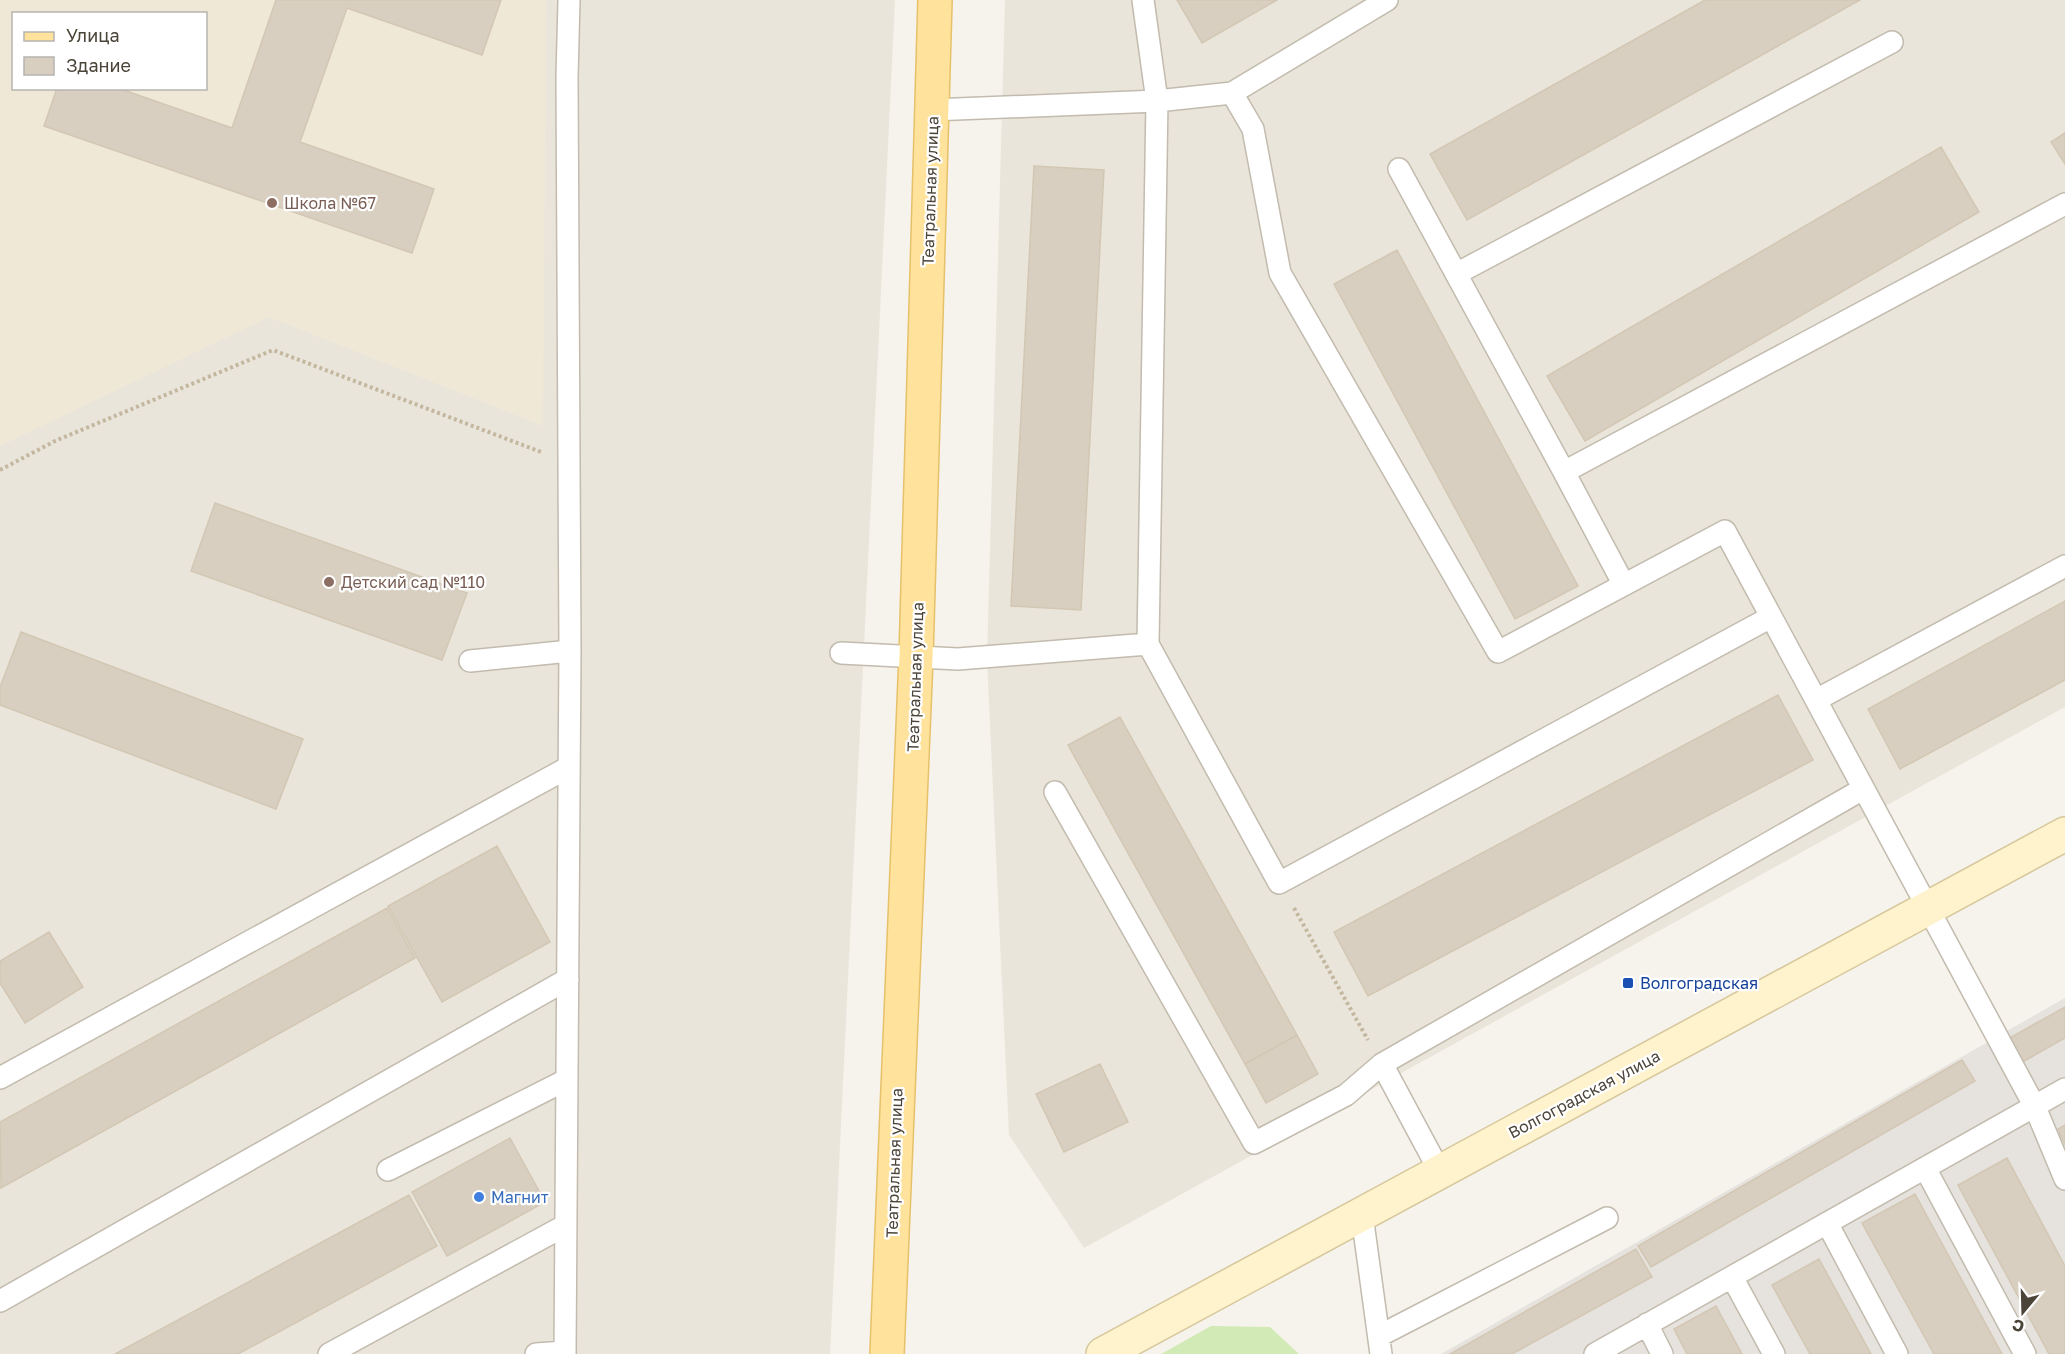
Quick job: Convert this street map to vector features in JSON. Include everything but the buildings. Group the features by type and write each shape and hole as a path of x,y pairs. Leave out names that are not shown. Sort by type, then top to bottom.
{"main road":[{"name":"Театральная улица","path":"887,1354 916,657 935,0"},
{"name":"Волгоградская улица","path":"1103,1354 2065,834"}],"lane":[{"path":"536,1354 565,1353 570,651 567,77 569,0"},
{"path":"1143,0 1157,101 1148,644 1280,883 1771,617"},
{"path":"932,111 1157,101 1232,93 1387,0"},
{"path":"1456,274 1892,42"},
{"path":"1232,93 1253,129 1280,273 1498,652 1725,531 2035,1107 2065,1179"},
{"path":"1399,169 1624,585"},
{"path":"1564,472 2065,204"},
{"path":"1816,700 2065,566"},
{"path":"841,653 958,659 1148,644"},
{"path":"470,661 570,651"},
{"path":"0,1078 569,767"},
{"path":"1055,792 1254,1143 1346,1095 1382,1064 1863,789"},
{"path":"0,1301 568,979"},
{"path":"1382,1064 1440,1172"},
{"path":"388,1170 566,1080"},
{"path":"1594,1354 2065,1089"},
{"path":"1925,1168 2025,1354"},
{"path":"1362,1215 1380,1345 1607,1218"},
{"path":"1827,1223 1897,1354"},
{"path":"329,1354 566,1225"},
{"path":"1732,1276 1774,1354"},
{"path":"1647,1324 1662,1354"}],"path":[{"path":"0,470 55,441 273,350 570,463"},
{"path":"1280,883 1382,1064"}],"shaded area":[{"path":"0,0 895,0 830,1354 0,1354"},
{"name":"Школа №67","path":"0,0 546,0 543,426 269,317 0,446"},
{"path":"1005,0 2065,0 2065,707 1084,1248 1009,1135 987,660"},
{"path":"2065,998 2065,1354 1441,1354 2049,1007"}],"green space":[{"path":"1211,1326 1270,1327 1299,1354 1161,1354"}],"place":[{"name":"Школа №67","path":"272,203"},
{"name":"Детский сад №110","path":"329,582"},
{"name":"Волгоградская","path":"1628,983"},
{"name":"Магнит","path":"479,1197"}]}
